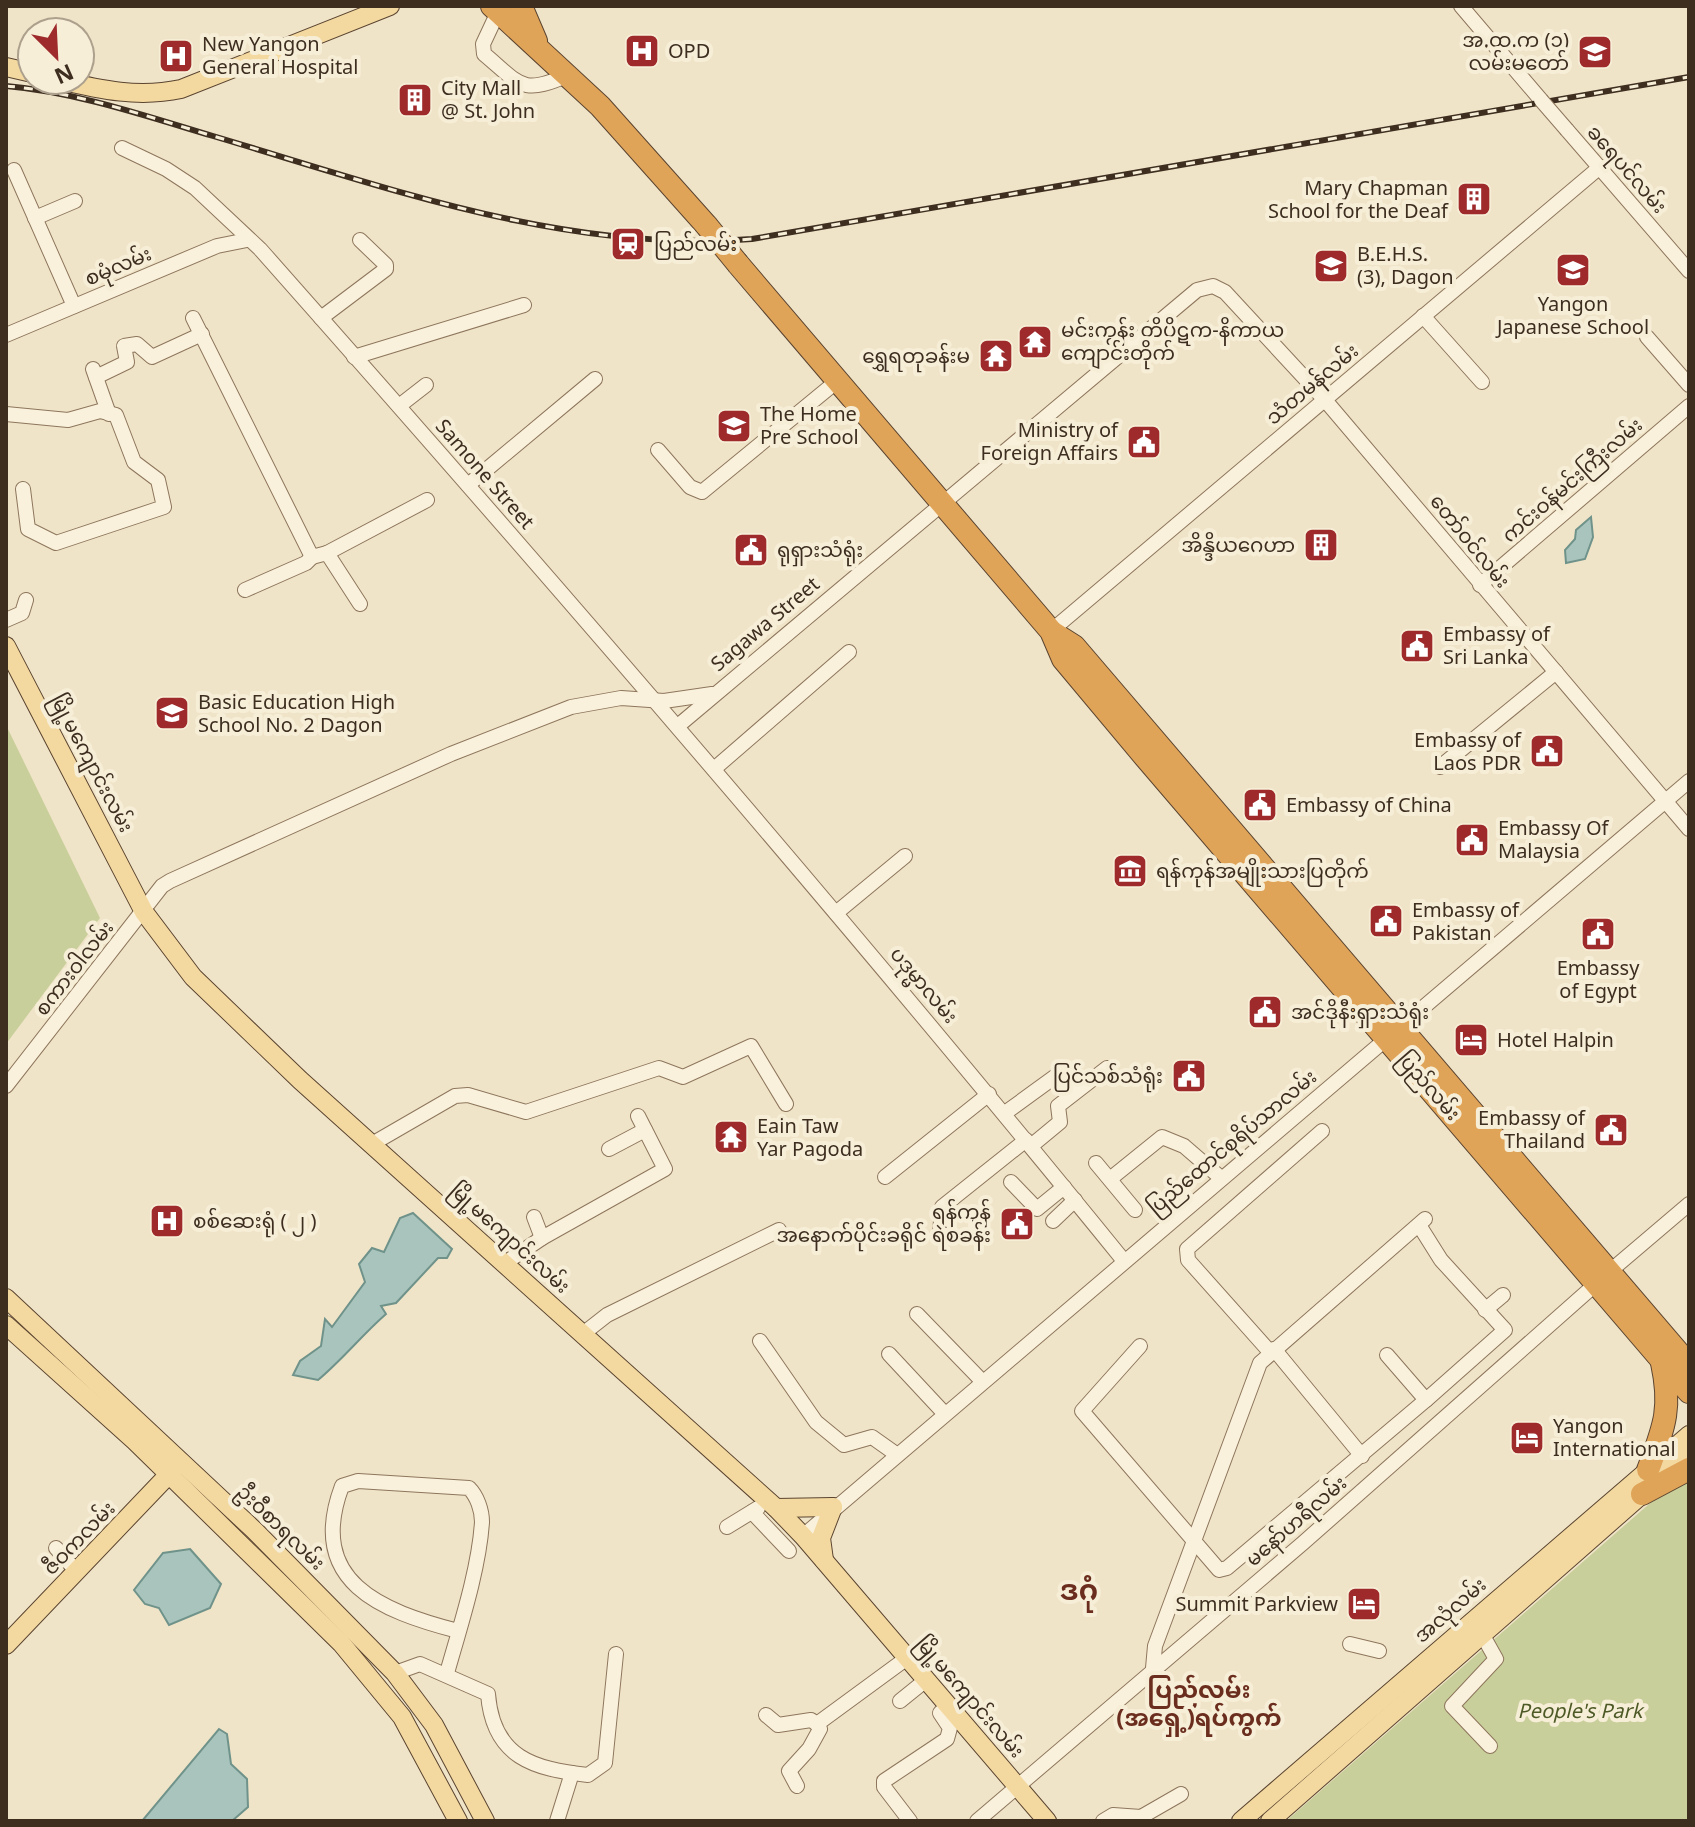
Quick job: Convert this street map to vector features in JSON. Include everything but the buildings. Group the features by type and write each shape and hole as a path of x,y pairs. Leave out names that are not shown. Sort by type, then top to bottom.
{"highway":[{"path":"521,6 538,46"},
{"name":"ပြည်လမ်း","path":"495,9 538,46 629,136 1051,631 1074,646 1393,1032 1603,1277 1689,1365"},
{"name":"ပြည်လမ်း","path":"1603,1277 1689,1392"},
{"path":"1648,1470 1667,1422 1669,1396 1661,1358"},
{"path":"1642,1494 1689,1469"}],"main road":[{"path":"96,89 157,94 181,89 390,6"},
{"name":"မြို့မကျောင်းလမ်း","path":"6,646 144,912 193,977 232,1018 584,1333 765,1507 803,1536 1047,1821"},
{"name":"ဦးဝီစာရလမ်း","path":"6,1298 169,1476 341,1643 382,1691 421,1749 458,1821"},
{"name":"ဦးဝီစာရလမ်း","path":"6,1325 181,1460 397,1676 434,1725 480,1819"},
{"name":"အလုံလမ်း","path":"1270,1821 1482,1634 1614,1509 1648,1470 1689,1435"},
{"name":"အလုံလမ်း","path":"1241,1821 1614,1509 1642,1494 1689,1453"},
{"name":"ဇီဝကလမ်း","path":"6,1645 181,1460"},
{"path":"765,1507 833,1507 821,1538 824,1560"},
{"path":"240,1545 254,1530"},
{"path":"382,1691 397,1676"}],"street":[{"name":"ခရေပင်လမ်း","path":"1461,6 1689,271"},
{"path":"495,9 483,44 484,54 522,86 537,87 568,75"},
{"name":"Samone Street","path":"122,148 166,169 195,188 260,249 689,738"},
{"name":"သံတမန်လမ်း","path":"1051,631 1600,167"},
{"path":"14,170 74,306"},
{"path":"35,218 75,201"},
{"name":"စမုံလမ်း","path":"6,335 217,246 247,240"},
{"path":"321,318 386,269 386,265 360,240"},
{"name":"တော်ဝင်လမ်း","path":"1213,286 1225,292 1325,400 1689,829"},
{"name":"Sagawa Street","path":"144,912 170,881 451,754 571,707 621,698 657,701 712,694 1197,290 1213,286"},
{"path":"354,357 524,305"},
{"path":"1423,316 1482,382"},
{"path":"193,318 312,557"},
{"path":"109,414 94,373 127,362 124,346 135,343 150,357 155,357 202,334"},
{"path":"1647,337 1689,385"},
{"path":"468,485 595,379"},
{"path":"658,450 690,487 702,492 836,382"},
{"path":"399,406 426,385"},
{"name":"ကင်းဝန်မင်းကြီးလမ်း","path":"1480,585 1689,406"},
{"path":"6,414 68,420 100,411 116,415 134,462 158,480 163,509 56,543 28,529 23,489"},
{"path":"245,590 306,563 312,557 327,553 427,500"},
{"path":"327,553 360,604"},
{"path":"6,620 22,613 26,600"},
{"path":"714,769 849,652"},
{"path":"1440,767 1556,672"},
{"path":"679,725 712,694"},
{"name":"ပဒုမ္မာလမ်း","path":"689,738 1005,1113 1124,1261"},
{"name":"ပြည်ထောင်စုရိပ်သာလမ်း","path":"803,1536 833,1507 1689,781"},
{"path":"836,913 905,856"},
{"name":"စကားဝါလမ်း","path":"6,1086 144,912"},
{"path":"372,1144 455,1096 468,1095 526,1112 659,1068 683,1077 751,1046 786,1104"},
{"path":"940,1234 944,1205 1060,1122 1058,1106 1107,1068"},
{"path":"1005,1113 1060,1073"},
{"path":"885,1177 989,1094"},
{"path":"505,1263 542,1238 662,1172 664,1165 642,1123 609,1149"},
{"path":"1322,1131 1187,1249 1188,1260 1272,1350 1362,1456"},
{"path":"1110,1179 1162,1137 1184,1146 1221,1178"},
{"path":"1096,1163 1135,1210"},
{"path":"1011,1182 1037,1209 1064,1187"},
{"path":"1053,1221 1075,1200"},
{"name":"မနော်ဟရီလမ်း","path":"977,1821 1303,1543 1689,1204"},
{"path":"534,1217 542,1238"},
{"path":"1140,1346 1082,1411 1194,1542 1223,1570 1362,1456 1505,1330 1441,1260 1422,1222 1272,1350 1260,1363 1194,1542 1155,1646 1153,1668"},
{"path":"584,1333 607,1315 779,1230"},
{"path":"1485,1310 1503,1295"},
{"path":"917,1314 982,1381"},
{"path":"760,1341 816,1422 844,1445 872,1437 896,1454"},
{"path":"889,1354 944,1413"},
{"path":"1387,1355 1426,1400"},
{"path":"447,1673 458,1631 482,1519 472,1490 358,1481 342,1486 337,1499 333,1545 349,1581 375,1601 423,1622 458,1631"},
{"path":"727,1527 765,1507 789,1551"},
{"path":"56,1548 77,1572"},
{"path":"1482,1634 1496,1659 1452,1706 1490,1746"},
{"path":"1350,1644 1379,1651"},
{"path":"397,1676 420,1664 447,1673 488,1694 493,1720 521,1758 545,1770 588,1775 605,1763 616,1654"},
{"path":"817,1724 907,1658"},
{"path":"900,1701 926,1680"},
{"path":"910,1821 884,1787 884,1781 947,1739 950,1728 940,1713 948,1705"},
{"path":"766,1715 778,1725 811,1720 820,1729 809,1749 789,1771 797,1786"},
{"path":"557,1821 572,1773"},
{"path":"1103,1821 1113,1815 1141,1817 1181,1794"}],"green space":[{"path":"6,725 100,918 6,1044"},
{"name":"People's Park","path":"1680,1477 1689,1477 1689,1821 1286,1821"}],"water":[{"path":"1591,517 1593,537 1585,559 1566,563 1565,550 1575,539 1576,530"},
{"path":"413,1213 452,1249 447,1258 438,1258 396,1303 381,1306 386,1314 318,1380 293,1375 300,1361 321,1346 325,1319 332,1327 365,1282 359,1264 372,1248 384,1252 400,1218"},
{"path":"190,1549 221,1584 210,1608 169,1625 159,1608 145,1604 134,1590 163,1553"},
{"path":"219,1729 227,1734 231,1764 247,1779 248,1807 232,1821 142,1821"}],"railway":[{"path":"6,86 111,106 478,212 614,236 682,241 752,239 1689,77"}],"place":[{"name":"OPD","path":"642,51"},
{"name":"အ.ထ.က (၁) လမ်းမတော်","path":"1595,52"},
{"name":"New Yangon General Hospital","path":"176,56"},
{"name":"City Mall @ St. John","path":"415,100"},
{"name":"Mary Chapman School for the Deaf","path":"1474,199"},
{"name":"ပြည်လမ်း","path":"628,244"},
{"name":"B.E.H.S. (3), Dagon","path":"1331,266"},
{"name":"Yangon Japanese School","path":"1573,270"},
{"name":"မင်းကွန်း တိပိဋက-နိကာယ ကျောင်းတိုက်","path":"1035,342"},
{"name":"ရွှေရတုခန်းမ","path":"996,356"},
{"name":"The Home Pre School","path":"734,426"},
{"name":"Ministry of Foreign Affairs","path":"1144,442"},
{"name":"အိန္ဒိယဂေဟာ","path":"1321,545"},
{"name":"ရုရှားသံရုံး","path":"751,550"},
{"name":"Embassy of Sri Lanka","path":"1417,646"},
{"name":"Basic Education High School No. 2 Dagon","path":"172,713"},
{"name":"Embassy of Laos PDR","path":"1547,751"},
{"name":"Embassy of China","path":"1260,805"},
{"name":"Embassy Of Malaysia","path":"1472,840"},
{"name":"ရန်ကုန်အမျိုးသားပြတိုက်","path":"1130,871"},
{"name":"Embassy of Pakistan","path":"1386,921"},
{"name":"Embassy of Egypt","path":"1598,934"},
{"name":"အင်ဒိုနီးရှားသံရုံး","path":"1265,1012"},
{"name":"Hotel Halpin","path":"1471,1040"},
{"name":"ပြင်သစ်သံရုံး","path":"1189,1076"},
{"name":"Embassy of Thailand","path":"1611,1130"},
{"name":"Eain Taw Yar Pagoda","path":"731,1137"},
{"name":"စစ်ဆေးရုံ ( ၂ )","path":"167,1221"},
{"name":"ရန်ကုန် အနောက်ပိုင်းခရိုင် ရဲစခန်း","path":"1017,1224"},
{"name":"Yangon International","path":"1527,1438"},
{"name":"Summit Parkview","path":"1364,1604"}],"district":[{"name":"ဒဂုံ","path":"1079,1590"},
{"name":"ပြည်လမ်း (အရှေ့)ရပ်ကွက်","path":"1199,1704"}]}
